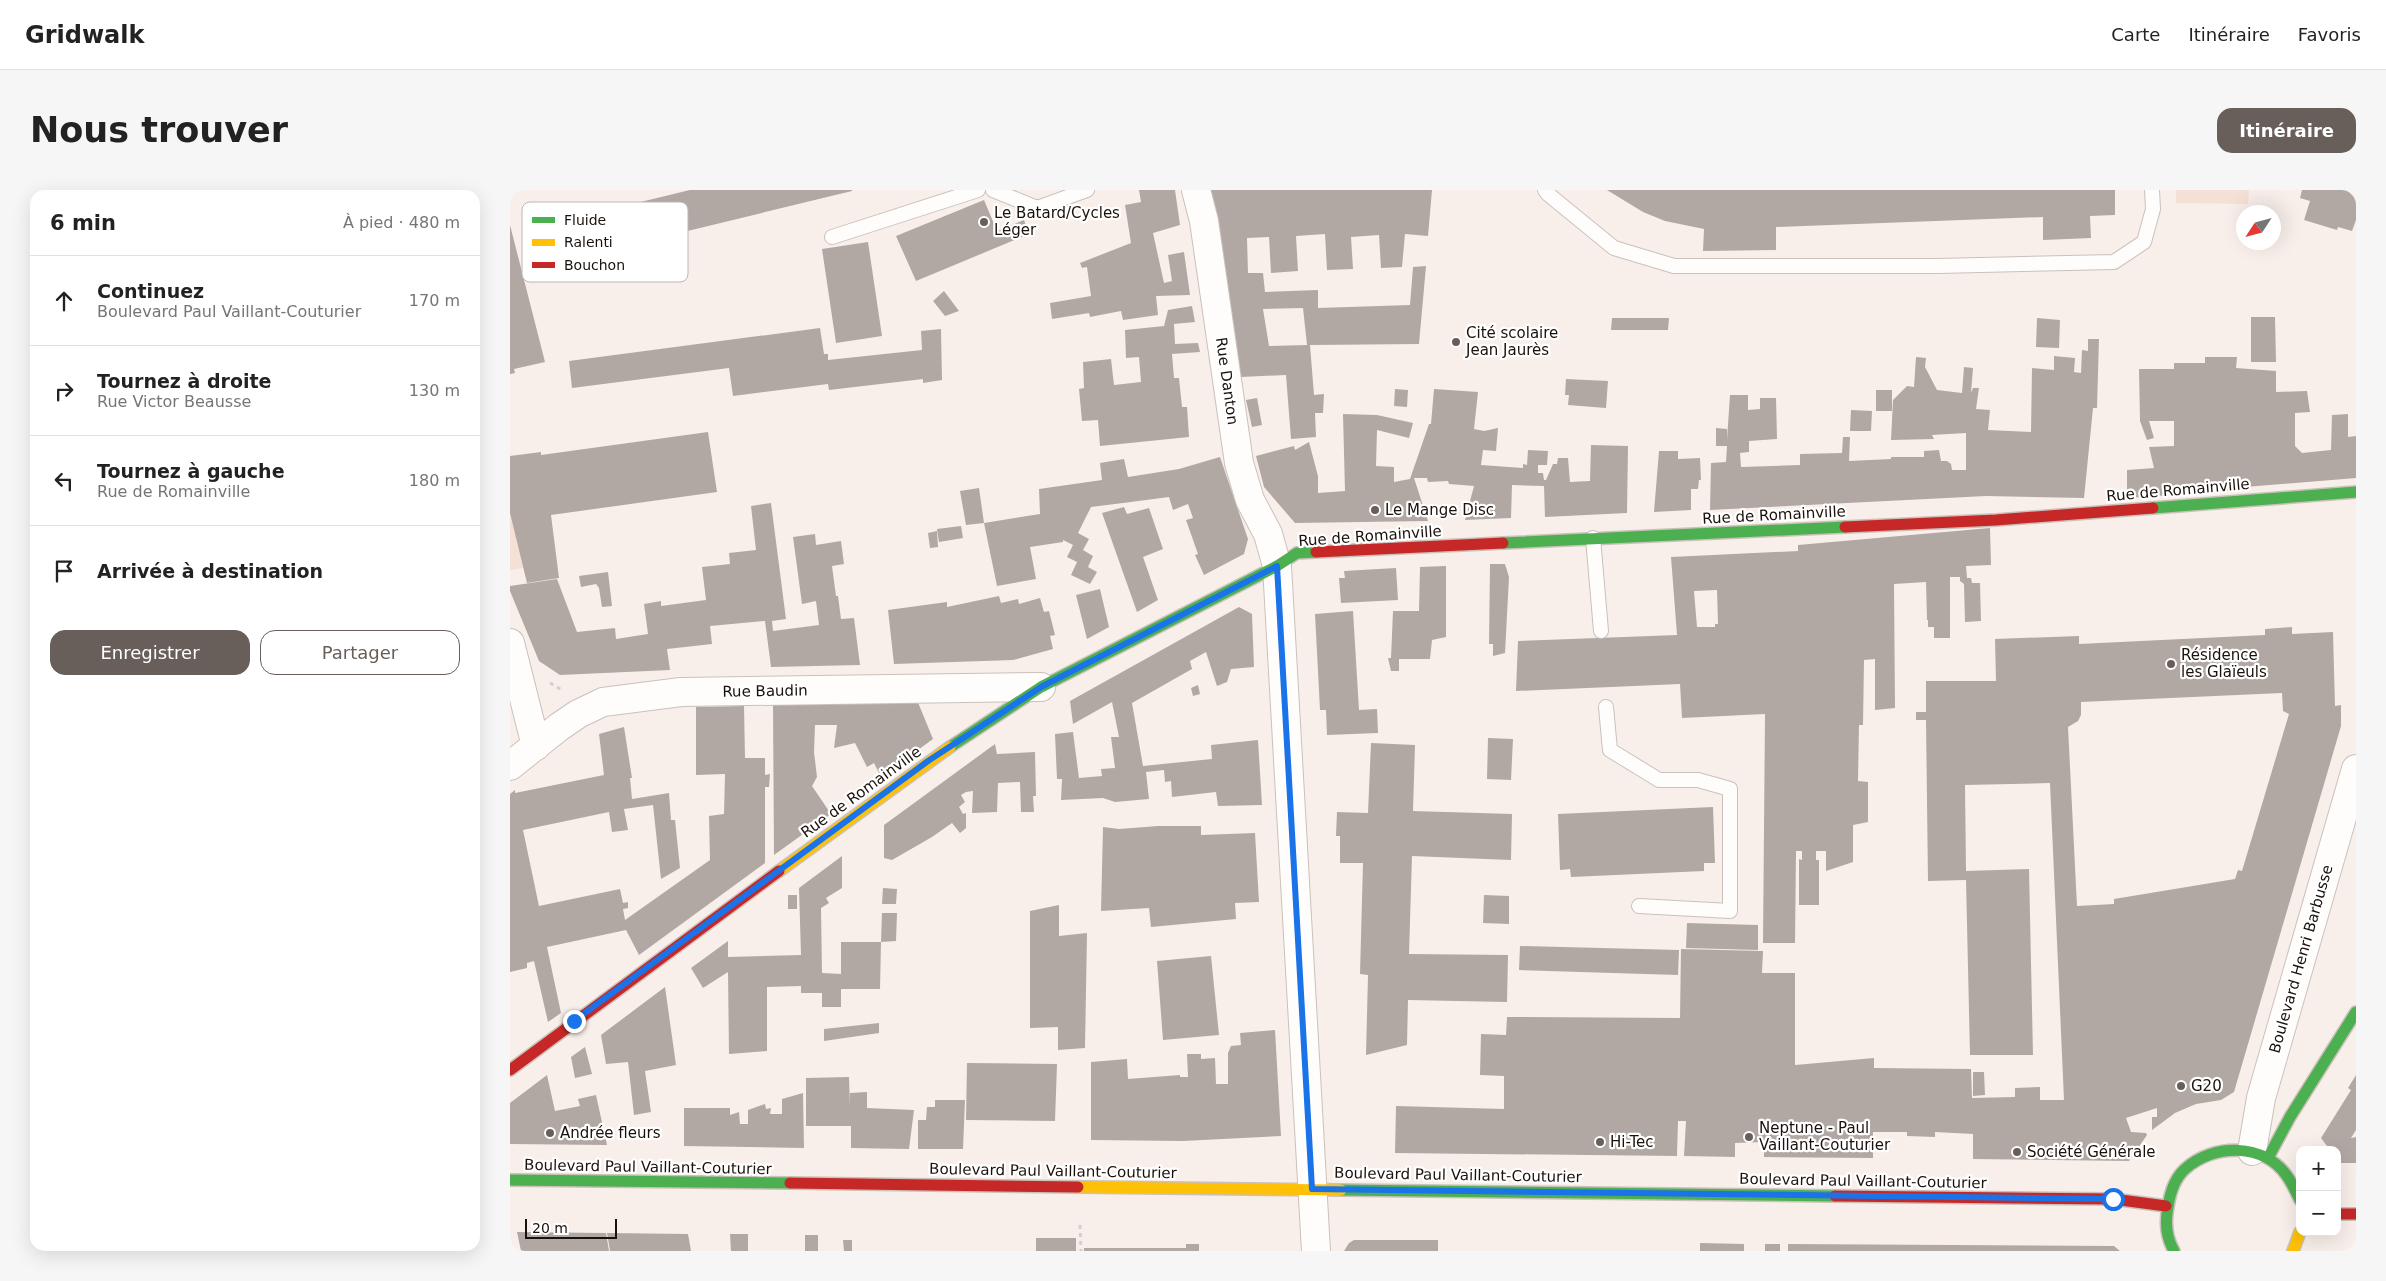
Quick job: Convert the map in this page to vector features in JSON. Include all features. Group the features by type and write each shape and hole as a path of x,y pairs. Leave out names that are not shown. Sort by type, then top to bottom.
{"main road":[{"name":"Rue de Romainville","path":"510,1070 928,761 1041,687 1277,566 1298,553 1996,520 2334,492 2356,492"},
{"path":"2260,1154 2290,1117 2356,1012"},
{"path":"2174,1251 2166,1226 2166,1206 2173,1184 2188,1166 2207,1154 2229,1149 2260,1154 2284,1170 2297,1191"},
{"name":"Boulevard Paul Vaillant-Couturier","path":"510,1180 2113,1199 2166,1206"},
{"path":"2341,1214 2356,1214"},
{"path":"2294,1251 2299,1236"}],"street":[{"name":"Rue Danton","path":"1196,190 1204,221 1239,463 1250,500 1268,534 1277,566 1316,1251"},
{"path":"510,643 536,746"},
{"name":"Rue Baudin","path":"510,766 578,714 603,702 681,692 1041,687"},
{"name":"Boulevard Henri Barbusse","path":"2260,1154 2261,1098 2356,769"}],"lane":[{"path":"832,237 978,190"},
{"path":"993,190 1037,208 1087,190"},
{"path":"1545,190 1614,248 1674,266 1938,266 2114,262 2144,242 2153,209 2152,190"},
{"path":"1593,538 1600,631"},
{"path":"1606,708 1610,750 1659,780 1698,780 1730,790 1730,911 1640,906"}],"path":[{"path":"1080,1225 1081,1251"}],"shaded area":[{"path":"2176,190 2249,190 2248,204 2176,203"},
{"path":"510,511 523,568 510,570"}],"building":[{"path":"690,190 852,190 688,231 688,202 640,202"},
{"path":"1139,190 1175,190 1180,225 1153,233 1164,283 1172,281 1168,255 1184,252 1190,295 1156,296 1158,315 1123,320 1121,311 1090,317 1089,313 1052,319 1050,303 1091,296 1087,267 1082,268 1080,263 1131,243 1125,205 1141,202"},
{"path":"1211,190 1432,190 1428,236 1405,234 1402,267 1381,268 1379,235 1351,237 1353,269 1327,270 1325,234 1296,236 1298,271 1271,273 1269,237 1247,238 1248,273 1263,273 1265,292 1318,290 1318,308 1410,305 1413,267 1426,266 1419,344 1310,345 1314,395 1324,394 1323,413 1315,413 1316,437 1291,439 1286,375 1241,377","holes":["1303,308 1307,345 1269,346 1263,309"]},
{"path":"1607,190 2115,190 2115,215 2090,216 2091,238 2043,240 2043,217 1776,227 1776,250 1703,251 1704,229 1665,221 1643,212"},
{"path":"2302,190 2356,190 2356,220 2352,231 2338,227 2337,230 2304,220 2310,201 2300,198"},
{"path":"984,200 997,231 1024,220 1029,234 916,281 896,236"},
{"path":"510,225 522,272 522,282 525,282 545,362 514,369 515,373 510,374"},
{"path":"868,242 882,336 836,343 822,249"},
{"path":"944,291 959,311 945,316 933,301"},
{"path":"1192,306 1195,322 1174,324 1175,344 1198,343 1200,352 1172,354 1174,378 1179,378 1182,407 1187,407 1189,437 1100,446 1098,420 1082,421 1079,389 1084,388 1083,362 1111,359 1114,385 1141,382 1139,357 1126,358 1125,330 1164,326 1168,310"},
{"path":"2251,317 2275,317 2276,362 2251,362"},
{"path":"1612,318 1669,318 1668,330 1611,330"},
{"path":"2037,318 2060,320 2059,348 2036,347"},
{"path":"820,328 824,354 828,354 828,360 922,350 921,331 941,329 942,380 923,383 923,379 829,390 828,384 733,396 729,368 572,388 569,361"},
{"path":"2088,339 2099,339 2097,408 2093,408 2084,498 1986,496 1710,510 1711,463 1726,462 1727,446 1716,446 1716,428 1727,429 1727,440 1730,395 1748,395 1748,410 1760,409 1760,398 1776,398 1777,439 1749,441 1749,452 1740,453 1741,467 1800,465 1800,454 1842,453 1843,437 1850,437 1849,461 1891,459 1891,457 1924,457 1924,451 1939,450 1941,461 1947,461 1951,464 1952,470 1966,470 1966,433 1932,435 1934,439 1891,440 1893,400 1907,386 1914,387 1916,357 1926,358 1925,367 1937,390 1962,393 1964,367 1973,368 1971,393 1973,388 1979,388 1976,409 1990,410 1988,430 2031,432 2032,368 2054,370 2054,356 2075,358 2074,372 2081,373 2082,350 2088,351"},
{"path":"2205,357 2237,357 2236,368 2276,371 2276,392 2307,391 2310,412 2295,413 2295,446 2302,453 2331,450 2332,415 2348,414 2348,437 2356,436 2356,478 2245,487 2245,490 2127,498 2127,470 2154,468 2149,447 2174,446 2174,421 2149,421 2154,438 2147,440 2140,421 2139,369 2174,369 2174,363 2205,363"},
{"path":"1566,379 1608,381 1606,408 1568,405 1569,395 1565,395"},
{"path":"1395,389 1408,390 1407,407 1394,406"},
{"path":"1434,389 1478,392 1474,429 1484,431 1498,428 1496,451 1483,450 1481,465 1523,468 1523,464 1527,465 1528,450 1548,451 1547,465 1538,465 1538,473 1543,473 1544,480 1546,480 1553,464 1557,464 1558,458 1568,458 1570,482 1590,481 1591,445 1628,446 1627,513 1545,517 1544,486 1512,485 1511,518 1465,520 1474,486 1449,484 1448,481 1428,482 1427,478 1414,478 1428,521 1295,523 1264,487 1256,456 1294,446 1295,450 1309,442 1318,476 1318,493 1345,491 1343,414 1377,415 1413,423 1409,438 1377,430 1376,466 1394,467 1394,482 1410,479 1429,424 1431,424"},
{"path":"1876,390 1892,390 1892,411 1876,411"},
{"path":"1257,398 1262,425 1252,427 1246,400"},
{"path":"1851,410 1872,411 1871,431 1850,431"},
{"path":"708,432 717,492 551,515 559,578 527,583 510,513 510,456 541,452 541,455"},
{"path":"1659,451 1678,451 1678,459 1700,458 1701,480 1699,480 1698,489 1691,489 1691,510 1654,512"},
{"path":"1220,457 1248,539 1244,554 1204,575 1195,555 1198,554 1186,520 1193,518 1188,504 1173,510 1169,497 1091,507 1078,533 1089,539 1083,550 1093,556 1088,567 1097,572 1090,584 1071,575 1077,562 1067,557 1073,545 1063,540 1063,542 1030,547 1036,579 997,586 984,523 1040,514 1039,489 1102,480 1100,463 1124,459 1128,477 1179,469"},
{"path":"979,488 984,523 966,525 960,491"},
{"path":"771,503 786,619 772,621 773,631 819,625 816,601 802,604 793,537 815,534 816,545 841,541 844,564 832,566 836,596 838,596 841,619 854,618 860,665 771,667 765,621 710,626 712,644 667,649 670,670 560,675 539,661 510,591 510,586 557,579 577,632 615,628 616,639 648,634 644,604 661,601 661,606 706,600 702,567 730,564 729,553 756,550 751,506"},
{"path":"1124,507 1127,514 1149,508 1163,549 1143,557 1158,600 1137,612 1102,513"},
{"path":"961,526 963,538 939,542 937,529"},
{"path":"1990,528 1991,565 1966,566 1967,578 1971,578 1972,583 1980,583 1981,621 1965,622 1964,584 1960,581 1960,577 1950,577 1950,638 1934,638 1934,627 1928,627 1926,582 1894,584 1895,708 1875,710 1875,659 1864,660 1863,725 1859,725 1858,781 1868,782 1868,822 1853,825 1853,862 1826,871 1826,851 1816,851 1816,860 1819,860 1819,905 1799,905 1799,859 1802,860 1802,851 1796,851 1795,943 1763,943 1765,714 1682,718 1680,684 1516,691 1518,641 1677,635 1671,557 1798,551 1798,545","holes":["1717,590 1718,624 1715,624 1715,627 1697,627 1694,591"]},
{"path":"937,531 938,547 930,548 928,533"},
{"path":"1490,564 1505,564 1509,577 1505,653 1493,656 1493,644 1489,644"},
{"path":"1446,566 1446,637 1432,640 1430,659 1399,659 1399,671 1391,671 1388,658 1391,658 1393,611 1419,611 1420,567"},
{"path":"1396,568 1398,600 1341,603 1339,578 1345,578 1344,571"},
{"path":"608,572 612,606 602,607 599,588 596,584 581,587 579,576"},
{"path":"1100,589 1109,627 1087,639 1076,595"},
{"path":"999,596 1001,603 1018,599 1019,604 1040,598 1044,612 1049,611 1055,635 1050,636 1053,649 1013,660 894,664 888,610 947,602 947,607"},
{"path":"1239,607 1252,614 1254,667 1231,669 1227,682 1217,686 1206,652 1190,661 1192,669 1132,703 1143,766 1212,759 1211,745 1258,740 1262,805 1218,806 1216,792 1172,797 1171,781 1165,782 1164,770 1146,772 1149,799 1115,802 1103,798 1061,800 1062,779 1057,779 1055,734 1073,732 1079,778 1102,776 1101,769 1115,768 1111,737 1119,737 1112,702 1073,724 1070,701"},
{"path":"1353,611 1359,710 1377,709 1378,733 1327,735 1326,710 1320,710 1315,614"},
{"path":"2292,627 2292,634 2333,632 2335,706 2341,705 2341,726 2234,1092 2221,1100 2196,1104 2175,1113 2152,1130 2152,1117 2157,1117 2157,1108 2126,1118 2131,1132 2146,1133 2147,1135 2129,1161 1973,1159 1973,1134 1935,1132 1935,1137 1907,1136 1907,1132 1873,1132 1873,1158 1764,1157 1764,1142 1735,1143 1735,1157 1684,1156 1686,1121 1678,1121 1677,1156 1395,1153 1396,1106 1504,1109 1504,1076 1480,1075 1481,1034 1506,1035 1507,1017 1680,1018 1681,949 1763,951 1762,973 1795,973 1795,1065 1874,1058 1874,1068 1971,1069 1972,1098 2015,1097 2015,1088 2040,1087 2040,1100 2064,1100 2050,783 1965,785 1966,871 2029,869 2033,1055 1970,1055 1966,880 1928,881 1926,720 1916,720 1916,712 1926,712 1926,681 1996,681 1995,639 2079,636 2079,644 2265,635 2265,629","holes":["2282,693 2283,711 2289,714 2242,871 2238,870 2235,879 2114,899 2114,904 2077,906 2068,727 2078,721 2081,715 2081,702"]},
{"path":"1198,685 1200,694 1193,696 1191,688"},
{"path":"917,700 933,739 881,777 874,763 867,767 855,743 834,748 837,725 815,725 814,752 817,777 812,786 831,814 774,855 773,705"},
{"path":"744,706 745,758 765,758 765,775 770,774 769,787 765,787 765,863 639,955 626,930 547,947 561,1013 548,1022 534,961 527,963 527,968 510,972 510,794 515,790 515,793 604,775 599,734 624,727 632,778 630,778 632,799 669,793 671,820 675,820 680,868 661,879 653,805 624,809 628,830 612,832 609,812 523,830 539,906 620,889 623,903 628,902 628,908 623,909 625,920 710,860 709,816 724,814 725,774 696,775 696,707"},
{"path":"1488,738 1513,739 1511,780 1487,779"},
{"path":"1371,743 1415,745 1413,811 1512,814 1511,860 1412,856 1409,954 1508,955 1507,1002 1408,1000 1407,1045 1366,1055 1368,975 1360,974 1363,863 1340,863 1340,836 1336,836 1337,812 1368,813"},
{"path":"995,744 997,754 1035,752 1036,796 1033,796 1034,812 1021,812 1020,782 998,783 997,812 972,813 973,791 966,792 961,795 965,802 959,807 963,814 966,813 966,828 960,833 952,823 892,860 884,858 884,825"},
{"path":"1713,807 1715,863 1704,863 1704,871 1571,877 1570,869 1560,870 1558,814"},
{"path":"1158,826 1201,826 1201,835 1255,833 1259,902 1235,903 1236,919 1151,927 1149,908 1101,911 1103,827 1119,829"},
{"path":"842,856 842,888 826,898 829,903 821,908 822,973 841,974 841,942 881,942 880,989 841,989 841,1007 822,1007 822,993 801,993 801,986 767,987 767,1051 729,1054 728,972 703,988 691,968 728,941 728,957 801,955 799,888"},
{"path":"883,888 897,889 896,904 882,904"},
{"path":"788,895 797,895 797,909 788,909"},
{"path":"1484,895 1509,896 1509,924 1483,923"},
{"path":"1059,905 1059,936 1087,933 1085,1048 1058,1050 1058,1027 1030,1028 1030,911"},
{"path":"882,913 897,913 896,941 881,942"},
{"path":"1687,923 1758,925 1758,950 1686,948"},
{"path":"1520,946 1679,950 1678,975 1519,970"},
{"path":"1211,956 1219,1035 1163,1040 1157,961"},
{"path":"665,987 676,1065 645,1071 651,1112 634,1115 628,1062 606,1064 601,1035"},
{"path":"879,1023 879,1033 824,1041 824,1029"},
{"path":"1275,1030 1281,1136 1183,1141 1091,1140 1091,1062 1127,1059 1128,1079 1180,1075 1180,1077 1188,1077 1187,1054 1201,1054 1201,1059 1215,1058 1216,1084 1228,1084 1228,1053 1231,1046 1241,1045 1240,1033"},
{"path":"585,1047 592,1074 575,1078 571,1057"},
{"path":"967,1063 1057,1064 1055,1121 966,1120"},
{"path":"1973,1072 1984,1072 1985,1095 1973,1096"},
{"path":"547,1075 555,1111 580,1106 578,1099 596,1095 607,1145 510,1144 510,1103"},
{"path":"2356,1075 2356,1130 2351,1138 2356,1137 2356,1163 2341,1163 2341,1146 2327,1146 2321,1138 2351,1090 2348,1088"},
{"path":"849,1077 850,1107 850,1093 867,1092 867,1108 914,1110 909,1149 851,1148 851,1126 806,1126 806,1078"},
{"path":"803,1093 804,1148 684,1146 684,1108 730,1108 730,1115 739,1112 740,1124 748,1124 748,1110 765,1104 766,1109 771,1108 770,1114 782,1114 782,1099"},
{"path":"935,1100 965,1100 963,1149 918,1149 918,1120 926,1120 927,1107 935,1107"},
{"path":"517,1232 606,1233 609,1251 521,1251"},
{"path":"607,1233 688,1234 691,1251 610,1251"},
{"path":"730,1234 748,1234 748,1251 731,1251"},
{"path":"805,1235 818,1235 818,1251 805,1251"},
{"path":"1036,1238 1076,1238 1076,1251 1036,1251"},
{"path":"843,1240 852,1240 852,1251 844,1251"},
{"path":"1354,1240 1438,1240 1438,1251 1344,1251 1349,1243"},
{"path":"1700,1243 1744,1244 1744,1251 1700,1251"},
{"path":"1186,1244 1199,1244 1199,1251 1084,1251 1084,1248 1186,1248"},
{"path":"1765,1244 1780,1244 1780,1251 1765,1251"},
{"path":"1788,1244 2114,1246 2120,1251 1788,1251"}],"traffic: fast":[{"path":"2153,508 2356,492"},
{"path":"1503,543 1845,527"},
{"path":"950,747 1041,687 1277,566 1297,553 1316,552"},
{"path":"2268,1158 2290,1117 2356,1012"},
{"path":"2174,1251 2169,1240 2166,1224 2173,1186 2185,1169 2197,1160 2210,1154 2224,1151 2252,1152 2265,1157 2277,1165 2287,1176 2296,1192"},
{"path":"510,1180 790,1183"},
{"path":"1341,1190 1835,1196"}],"traffic: slow":[{"path":"779,871 950,747"},
{"path":"1078,1187 1341,1190"},
{"path":"2293,1251 2299,1236"}],"traffic: jam":[{"path":"1845,527 1996,520 2153,508"},
{"path":"1316,552 1503,543"},
{"path":"510,1070 779,871"},
{"path":"790,1183 1078,1187"},
{"path":"1835,1196 2113,1199 2166,1206"},
{"path":"2341,1214 2356,1214"}],"place":[{"name":"Le Batard/Cycles Léger","path":"984,222"},
{"name":"Cité scolaire Jean Jaurès","path":"1456,342"},
{"name":"Le Mange Disc","path":"1375,510"},
{"name":"Résidence les Glaïeuls","path":"2171,664"},
{"name":"G20","path":"2181,1086"},
{"name":"Andrée fleurs","path":"550,1133"},
{"name":"Neptune - Paul Vaillant-Couturier","path":"1749,1137"},
{"name":"Hi-Tec","path":"1600,1142"},
{"name":"Société Générale","path":"2017,1152"}],"route":[{"path":"574,1021 928,761 1041,687 1277,566 1312,1189 2113,1199"}]}
